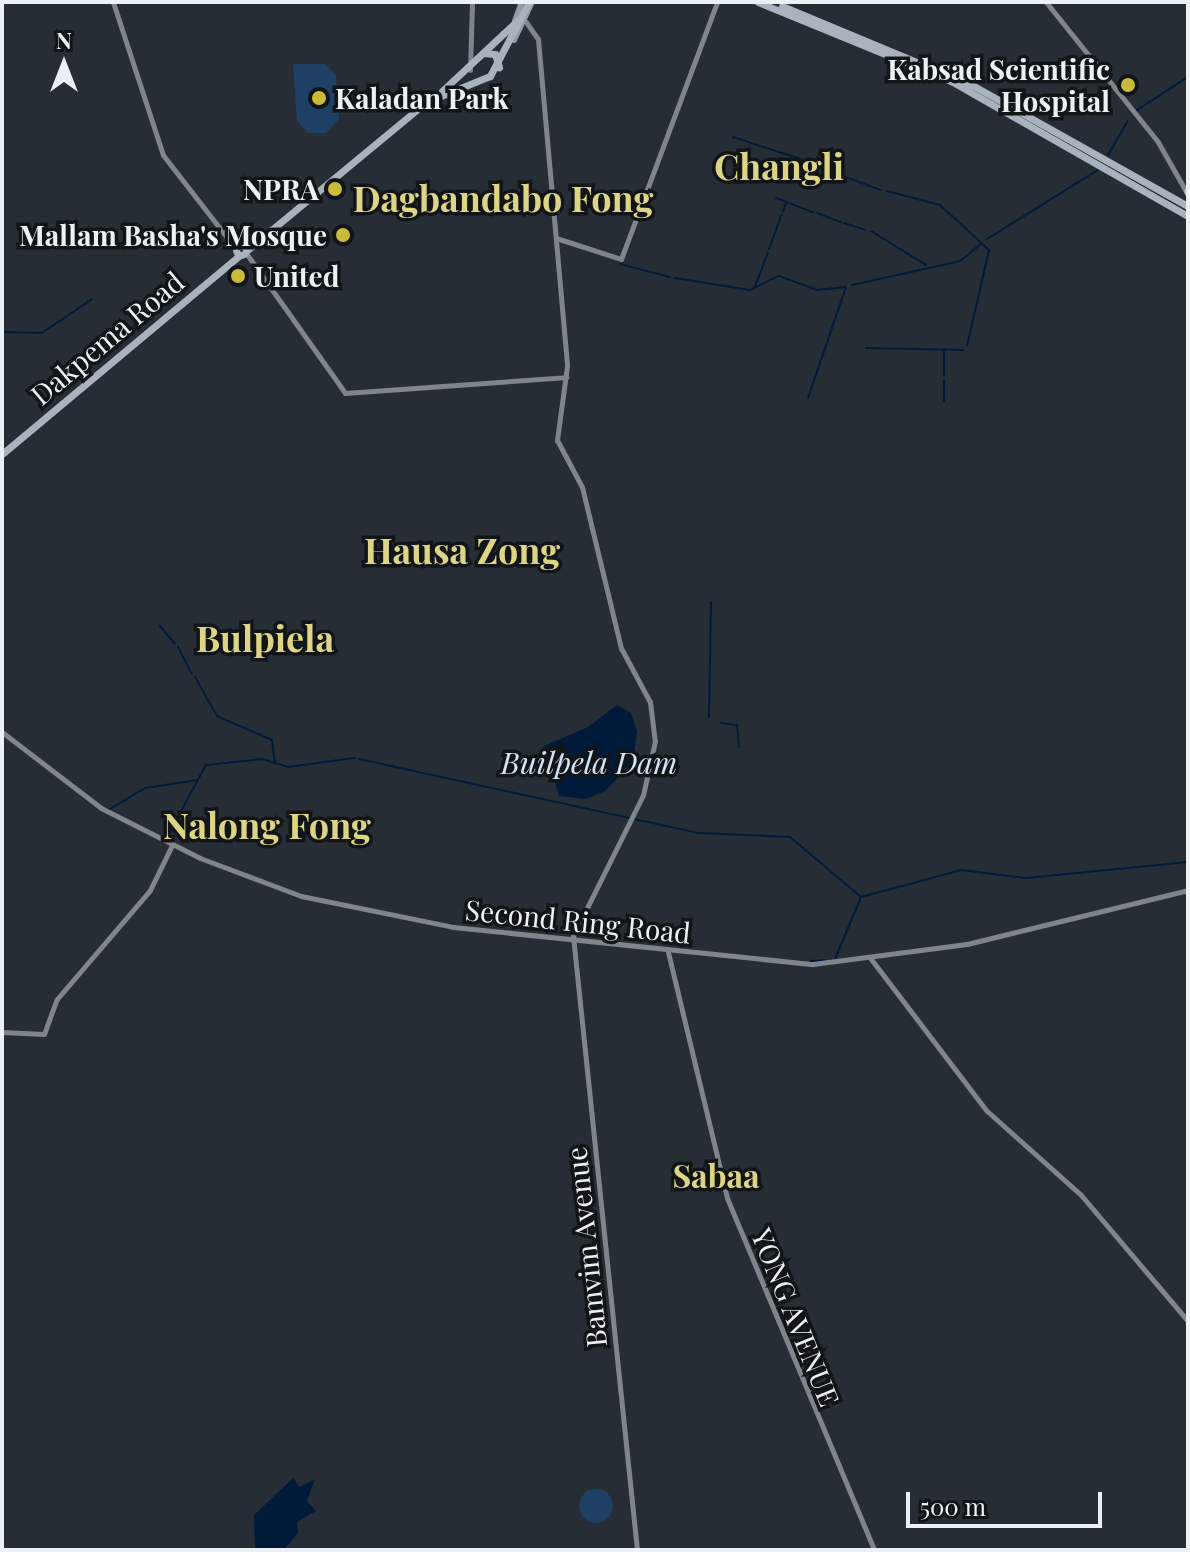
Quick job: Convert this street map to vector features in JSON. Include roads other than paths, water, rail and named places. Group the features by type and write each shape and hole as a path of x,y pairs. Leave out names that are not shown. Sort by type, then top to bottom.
{"highway":[{"path":"470,70 482,82 499,67 527,2"},
{"path":"758,2 868,44 1004,108 1187,210"},
{"path":"770,2 1006,102 1179,201 1187,210"},
{"path":"482,53 512,36"},
{"name":"Dakpema Road","path":"242,252 470,70 482,53"},
{"path":"482,53 495,54 499,67"},
{"name":"Dakpema Road","path":"2,452 426,102 482,82"},
{"path":"1179,201 1188,193"}],"main road":[{"path":"512,36 526,22 527,2"}],"street":[{"path":"113,2 163,155 242,252 345,393 566,377"},
{"path":"470,70 472,2"},
{"path":"556,238 621,259 717,2"},
{"path":"1046,2 1188,193"},
{"path":"526,22 538,39 556,238 566,377 557,440 587,503 621,648 651,705 653,764 634,815 577,917 573,941"},
{"name":"Second Ring Road","path":"2,732 84,797 172,845 337,905 573,941 787,964 871,959 1065,923 1188,890"},
{"path":"2,1032 44,1034 61,994 150,890 172,845"},
{"name":"Bamvim Avenue","path":"573,941 637,1550"},
{"name":"YONG AVENUE","path":"668,952 727,1198 874,1550"},
{"path":"871,959 987,1111 1081,1195 1188,1321"}],"water":[{"name":"Builpela Dam","path":"617,705 631,713 637,731 633,762 605,791 586,799 559,796 544,746 588,727"},
{"path":"293,1478 300,1487 315,1479 307,1501 316,1511 297,1522 298,1533 284,1550 255,1550 254,1515"}],"waterway":[{"path":"1137,110 1188,77"},
{"path":"1108,155 1128,121"},
{"path":"733,137 746,141"},
{"path":"748,142 801,159"},
{"path":"804,160 827,170"},
{"path":"987,239 1098,170"},
{"path":"832,172 881,190"},
{"path":"887,191 940,205 989,250 967,346"},
{"path":"776,198 813,212"},
{"path":"783,211 786,203"},
{"path":"817,213 841,222"},
{"path":"769,249 782,214"},
{"path":"844,223 865,230"},
{"path":"871,231 926,265"},
{"path":"852,285 960,261 982,243"},
{"path":"754,289 768,253"},
{"path":"620,264 670,277"},
{"path":"675,278 750,290 779,276 817,290 846,287 808,398"},
{"path":"2,332 42,333 92,299"},
{"path":"866,348 964,350"},
{"path":"944,350 944,376"},
{"path":"944,380 944,401"},
{"path":"709,717 711,602"},
{"path":"160,626 175,644"},
{"path":"178,647 192,674"},
{"path":"195,677 217,716 272,740 275,763"},
{"path":"721,723 737,725 739,747"},
{"path":"167,837 206,765 262,759 288,767 354,758"},
{"path":"359,759 699,833 790,837 861,897 962,870 1026,878 1188,862"},
{"path":"110,809 145,788 197,780"},
{"path":"835,959 861,897"},
{"path":"811,961 825,960"}],"place":[{"name":"Kabsad Scientific Hospital","path":"1128,85"},
{"name":"Kaladan Park","path":"319,98"},
{"name":"NPRA","path":"335,189"},
{"name":"Mallam Basha's Mosque","path":"343,235"},
{"name":"United","path":"238,276"}],"district":[{"name":"Changli","path":"779,166"},
{"name":"Dagbandabo Fong","path":"503,198"},
{"name":"Hausa Zong","path":"462,550"},
{"name":"Bulpiela","path":"265,638"},
{"name":"Nalong Fong","path":"267,825"},
{"name":"Sabaa","path":"716,1175"}]}
